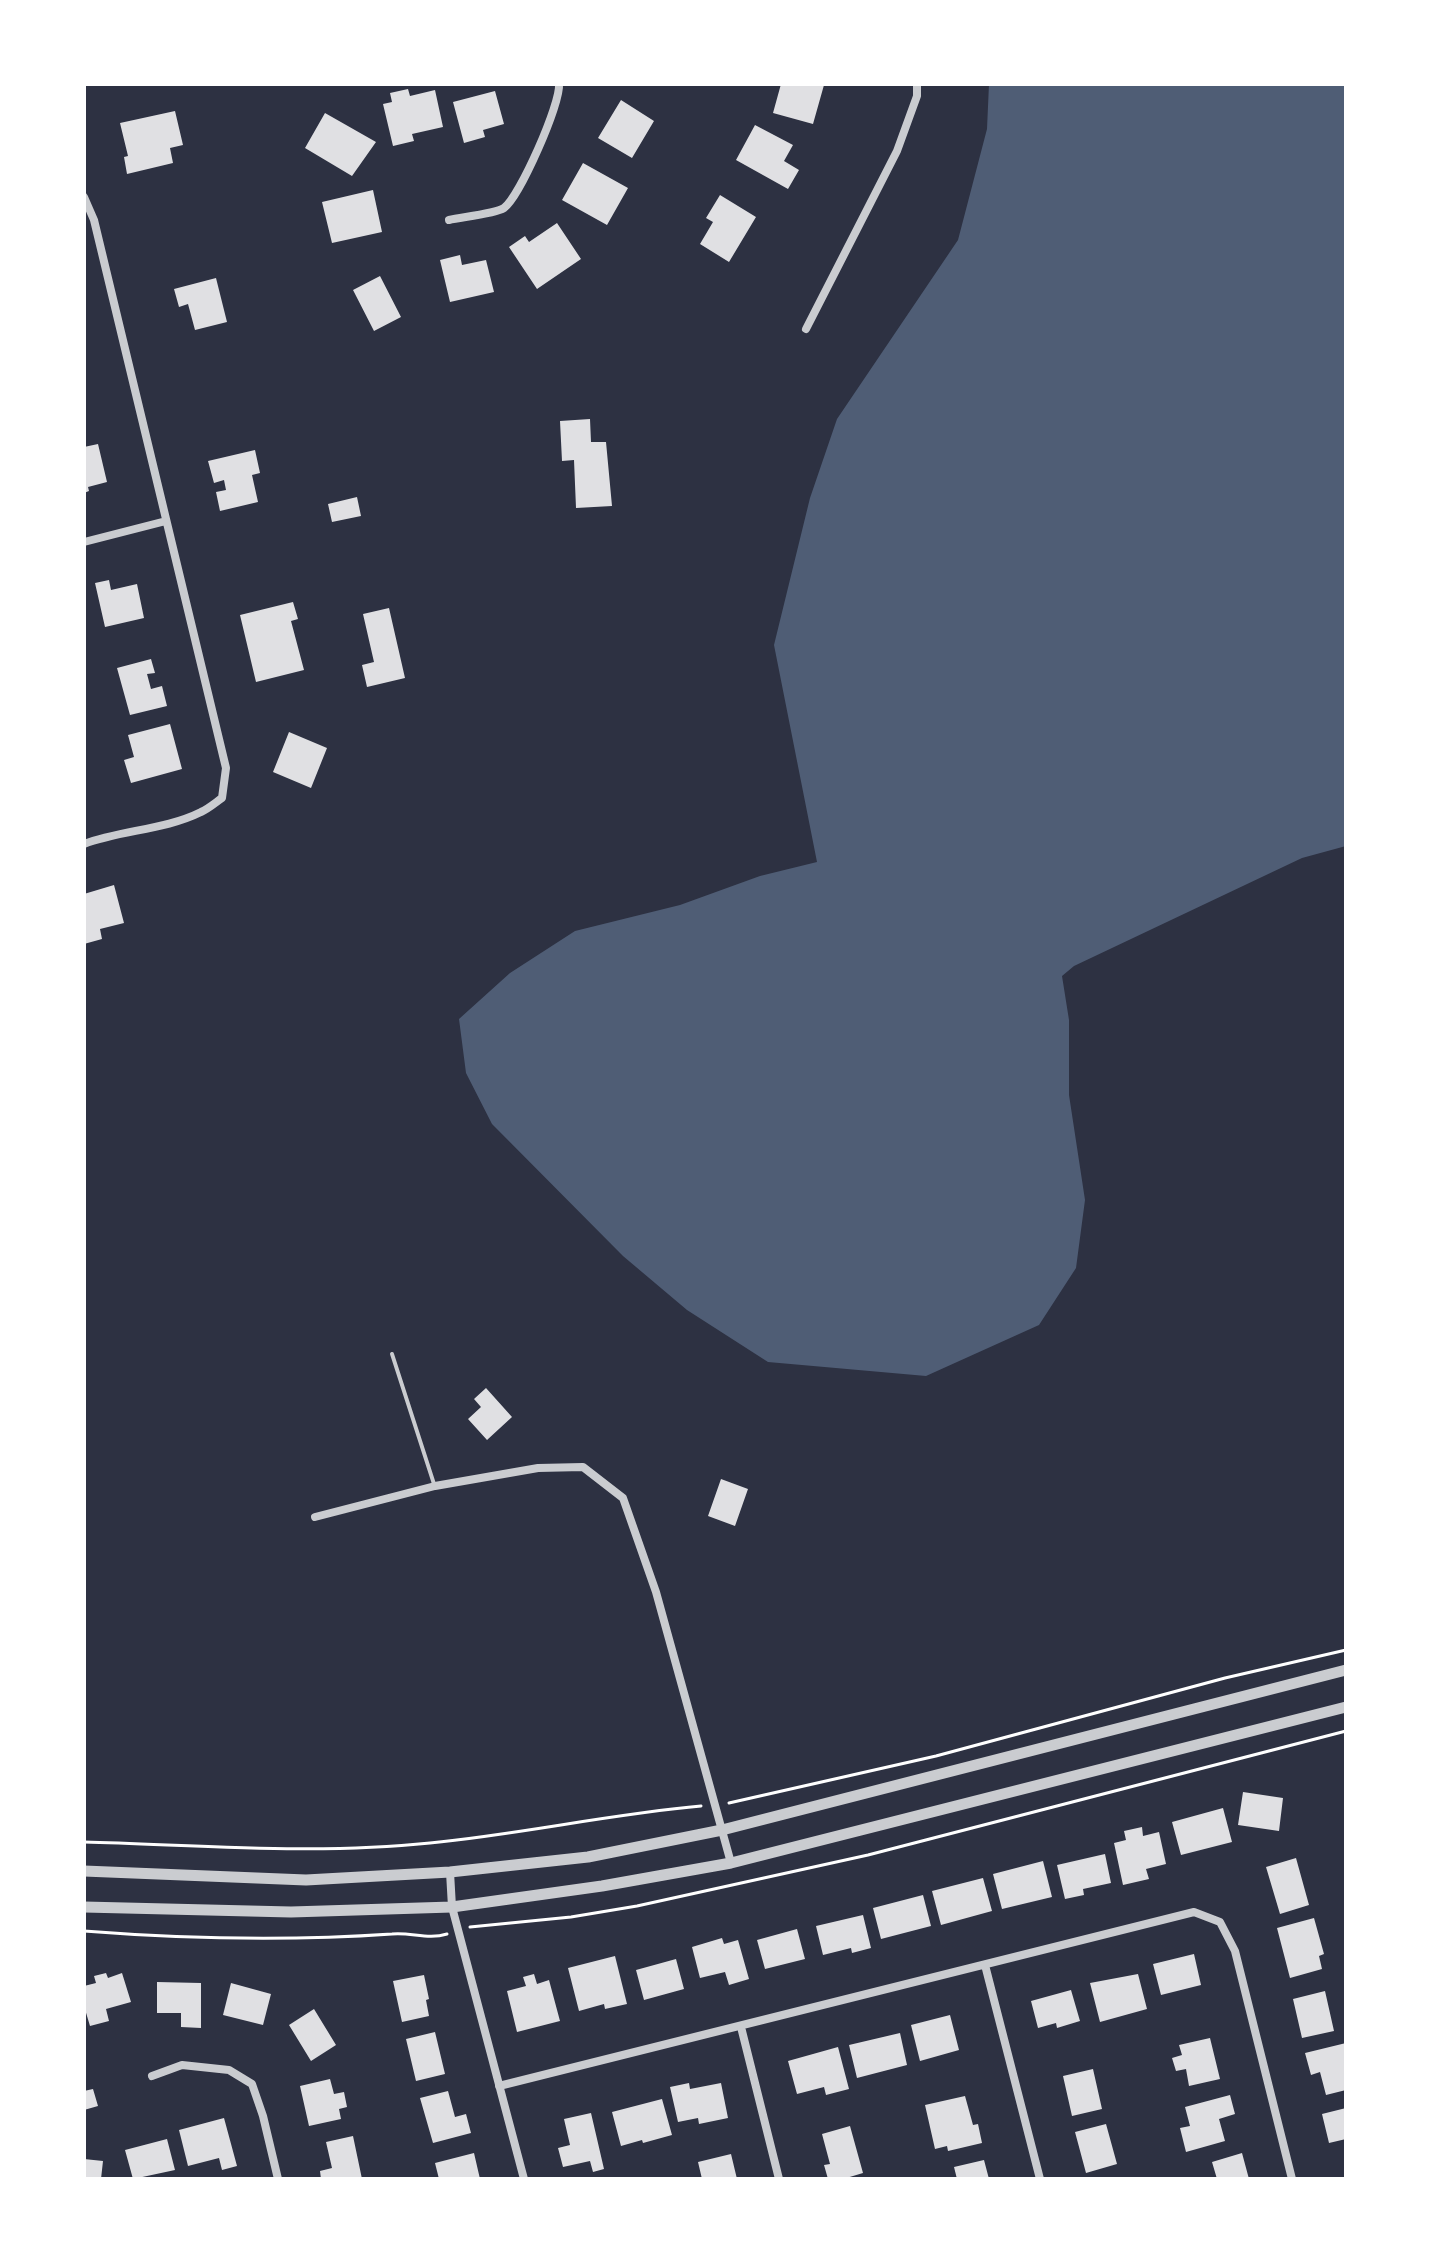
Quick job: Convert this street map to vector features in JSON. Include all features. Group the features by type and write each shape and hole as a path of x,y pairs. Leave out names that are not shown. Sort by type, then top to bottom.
{"street":[{"path":"449,220 503,209 517,191 552,116 560,93 559,84"},
{"path":"806,329 897,151 917,96 917,84"},
{"path":"84,197 94,220 226,768 222,798 201,812 173,822 104,836 84,844"},
{"path":"84,542 166,521"},
{"path":"315,1517 435,1486 538,1468 583,1467 623,1498 656,1592 731,1863"},
{"path":"84,1871 306,1880 450,1872 588,1857 722,1830 1346,1670"},
{"path":"84,1907 291,1912 452,1907 602,1886 731,1863 1346,1707"},
{"path":"450,1872 452,1907 524,2179"},
{"path":"499,2086 1194,1912 1220,1922 1235,1951 1292,2179"},
{"path":"985,1965 1040,2179"},
{"path":"741,2027 779,2179"},
{"path":"152,2076 182,2065 229,2070 252,2084 278,2179"}],"lane":[{"path":"392,1354 435,1486"}],"water":[{"path":"989,84 1346,84 1346,846 1302,858 1074,966 1062,976 1069,1020 1069,1095 1085,1200 1076,1268 1039,1325 926,1376 768,1362 687,1310 623,1256 492,1124 466,1073 459,1019 510,973 575,931 680,905 760,876 817,862 774,645 810,498 837,419 958,240 987,129"}],"building":[{"path":"781,84 824,85 813,124 773,113"},
{"path":"408,89 410,96 435,90 443,127 412,134 414,141 393,146 383,104 392,102 390,93"},
{"path":"495,91 504,124 483,130 485,137 464,143 453,102"},
{"path":"621,100 654,121 632,158 598,138"},
{"path":"175,111 183,145 170,148 173,163 127,174 124,157 128,156 120,123"},
{"path":"325,113 376,142 352,176 305,148"},
{"path":"755,125 793,145 784,161 799,170 788,189 736,160"},
{"path":"583,163 628,188 607,225 562,200"},
{"path":"373,190 382,232 332,243 322,202"},
{"path":"720,195 756,217 729,262 700,244 713,222 706,218"},
{"path":"557,223 581,259 537,289 509,247 525,236 529,242"},
{"path":"460,255 462,265 486,260 494,292 450,302 440,260"},
{"path":"380,276 401,317 374,331 353,290"},
{"path":"216,278 227,322 195,330 188,304 179,307 174,289"},
{"path":"590,419 591,442 606,442 612,506 576,508 574,460 562,461 560,421"},
{"path":"98,444 107,482 88,487 89,491 84,493 84,447"},
{"path":"255,450 260,473 252,475 258,502 220,511 216,492 226,490 224,480 214,483 208,461"},
{"path":"357,497 361,516 332,522 328,504"},
{"path":"109,580 111,590 137,584 144,618 105,627 95,583"},
{"path":"293,602 298,619 291,621 304,670 256,682 240,615"},
{"path":"389,608 405,678 367,687 362,665 374,662 363,614"},
{"path":"151,659 155,673 147,674 151,689 162,686 167,706 130,715 117,668"},
{"path":"170,724 182,769 131,783 124,760 134,757 128,735"},
{"path":"289,732 327,748 311,788 273,772"},
{"path":"114,885 124,923 100,929 102,939 84,944 84,894"},
{"path":"486,1388 512,1417 487,1440 468,1419 481,1407 474,1399"},
{"path":"721,1479 748,1489 735,1526 708,1516"},
{"path":"1243,1792 1283,1798 1279,1831 1238,1825"},
{"path":"1223,1808 1232,1842 1181,1855 1172,1822"},
{"path":"1142,1827 1143,1836 1159,1832 1166,1864 1146,1869 1149,1879 1123,1885 1114,1843 1126,1840 1124,1831"},
{"path":"1105,1854 1111,1883 1083,1889 1084,1895 1065,1899 1057,1865"},
{"path":"1296,1858 1309,1905 1280,1914 1266,1867"},
{"path":"1043,1861 1052,1897 1002,1909 993,1874"},
{"path":"983,1878 992,1911 941,1925 932,1891"},
{"path":"923,1895 931,1926 881,1939 873,1908"},
{"path":"863,1915 871,1948 852,1953 851,1948 823,1955 816,1926"},
{"path":"1314,1918 1324,1954 1319,1956 1322,1969 1290,1978 1277,1928"},
{"path":"797,1929 805,1959 765,1969 757,1940"},
{"path":"722,1938 724,1944 738,1940 749,1979 729,1985 725,1972 700,1978 692,1947"},
{"path":"1194,1954 1201,1985 1161,1995 1153,1964"},
{"path":"615,1956 627,2004 605,2009 604,2004 579,2011 568,1968"},
{"path":"676,1959 684,1989 644,2000 636,1970"},
{"path":"106,1973 108,1978 122,1973 131,2002 106,2009 109,2021 90,2026 84,2006 84,1986 96,1983 94,1976"},
{"path":"534,1974 537,1984 549,1980 560,2021 517,2032 507,1991 526,1986 523,1977"},
{"path":"1138,1974 1147,2009 1100,2022 1090,1983"},
{"path":"424,1975 429,2016 402,2022 393,1981"},
{"path":"157,1982 201,1983 201,2028 181,2027 181,2013 157,2013"},
{"path":"231,1983 271,1994 263,2025 223,2015"},
{"path":"1071,1990 1080,2021 1057,2028 1056,2023 1038,2028 1031,2001"},
{"path":"1325,1991 1334,2031 1302,2038 1293,1999"},
{"path":"314,2009 336,2045 311,2061 289,2025"},
{"path":"950,2015 959,2050 920,2061 911,2025"},
{"path":"435,2032 445,2074 416,2081 406,2039"},
{"path":"900,2033 907,2065 857,2078 849,2045"},
{"path":"1210,2038 1220,2079 1189,2086 1186,2069 1176,2071 1172,2058 1182,2055 1179,2045"},
{"path":"1346,2043 1346,2090 1326,2095 1320,2072 1311,2075 1305,2053"},
{"path":"838,2047 849,2089 826,2095 824,2087 797,2094 788,2061"},
{"path":"1093,2069 1102,2109 1072,2116 1063,2076"},
{"path":"330,2079 334,2094 344,2092 347,2107 339,2109 341,2119 309,2126 300,2086"},
{"path":"689,2083 690,2089 721,2083 728,2118 699,2124 698,2118 678,2122 670,2087"},
{"path":"93,2089 98,2106 84,2110 84,2091"},
{"path":"448,2091 455,2117 466,2114 471,2133 433,2143 420,2098"},
{"path":"1230,2095 1235,2114 1219,2119 1225,2141 1186,2152 1180,2128 1190,2126 1185,2107"},
{"path":"965,2096 973,2125 978,2124 982,2143 948,2151 947,2146 935,2149 925,2105"},
{"path":"662,2099 672,2135 621,2146 612,2112"},
{"path":"1346,2108 1346,2139 1329,2143 1322,2114"},
{"path":"591,2113 604,2169 593,2172 590,2161 563,2167 558,2148 570,2145 564,2119"},
{"path":"224,2118 237,2166 222,2170 219,2158 188,2166 179,2130"},
{"path":"1106,2124 1117,2164 1086,2173 1075,2132"},
{"path":"850,2126 863,2173 843,2179 828,2179 824,2165 830,2164 822,2134"},
{"path":"353,2136 362,2179 321,2179 320,2171 332,2168 326,2142"},
{"path":"167,2139 175,2170 133,2179 125,2150"},
{"path":"474,2153 480,2179 439,2179 435,2163"},
{"path":"1242,2153 1249,2179 1217,2179 1212,2162"},
{"path":"731,2154 737,2179 702,2179 698,2162"},
{"path":"84,2159 103,2161 101,2179 84,2179"},
{"path":"984,2160 989,2179 957,2179 954,2167"}]}
